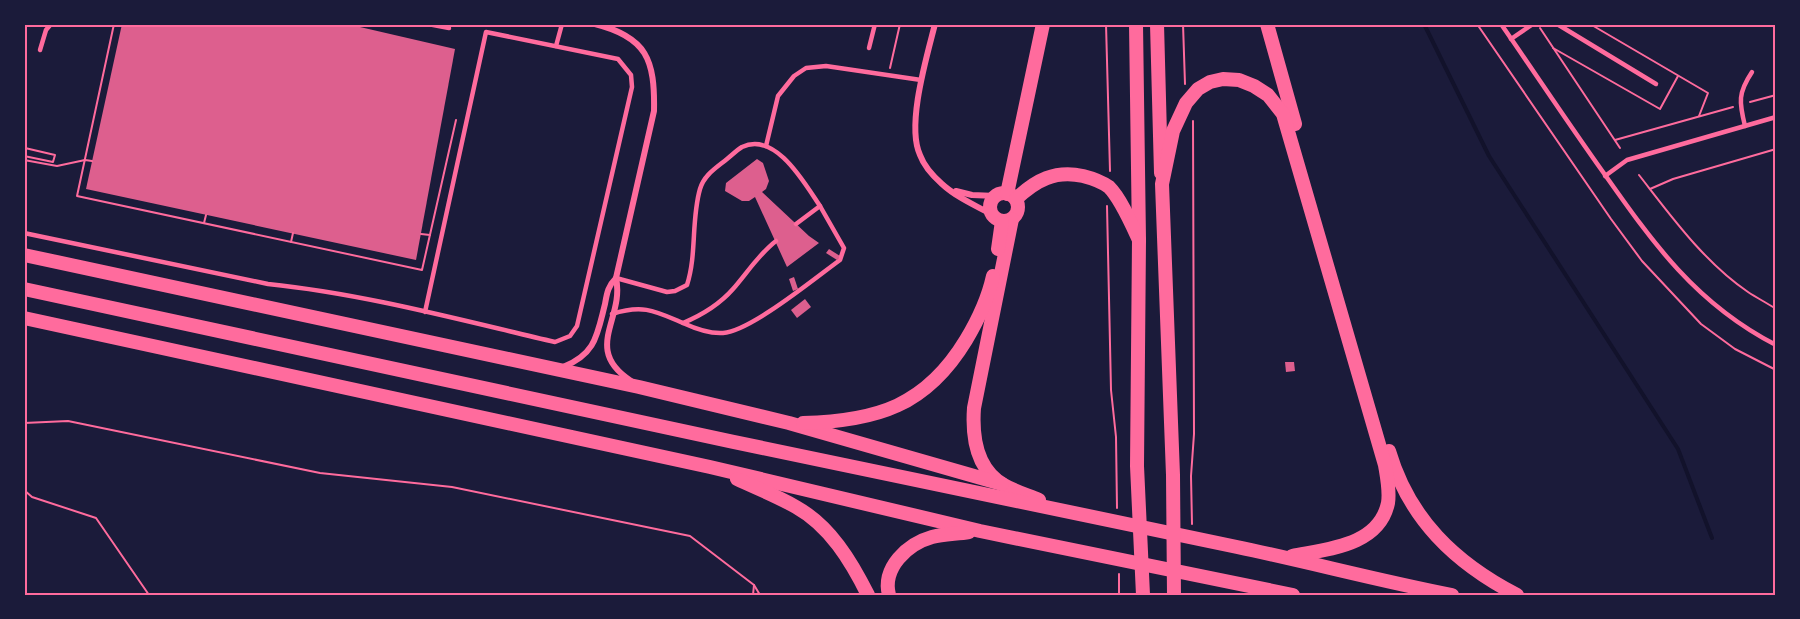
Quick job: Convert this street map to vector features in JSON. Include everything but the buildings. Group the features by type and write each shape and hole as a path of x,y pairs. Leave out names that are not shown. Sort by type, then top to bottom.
{"main road":[{"path":"1006,196 1043,24"},
{"path":"1136,24 1139,240 1137,466 1143,595"},
{"path":"1157,24 1173,475 1174,595"},
{"path":"1267,24 1391,457 1410,503 1434,534 1457,556 1482,575 1517,595"},
{"path":"1162,184 1173,131 1186,103 1198,90 1210,82 1223,79 1239,80 1254,86 1268,95 1283,114 1385,465 1388,503 1381,519 1372,531 1359,539 1341,546 1287,557"},
{"path":"1002,218 990,205 1044,177 1058,174 1089,177 1110,188 1130,218 1139,240"},
{"path":"1002,218 1018,210 1006,196"},
{"path":"789,423 831,422 860,418 887,410 908,400 944,373 975,324 989,291 1002,218"},
{"path":"1002,218 974,408 973,429 981,460 988,471 1002,484"},
{"path":"24,255 560,368 789,423 1002,484 1065,512"},
{"path":"24,289 760,449 1287,557 1378,581 1452,595"},
{"path":"24,318 710,467 980,531 1293,595"},
{"path":"710,467 796,507 819,523 846,555 868,595"},
{"path":"889,595 887,586 890,570 898,559 911,548 931,537 980,531"}],"street":[{"path":"595,24 617,30 633,39 643,50 650,64 654,93 654,111 616,278 618,289 606,350 620,374 639,387"},
{"path":"935,24 921,80 916,119 919,154 927,167 949,190 1002,218"},
{"path":"949,190 972,195 1006,196"},
{"path":"560,368 577,361 592,346 609,286 616,278"}],"lane":[{"path":"40,50 46,30 51,24"},
{"path":"428,24 449,28"},
{"path":"556,46 562,24"},
{"path":"869,48 875,24"},
{"path":"1501,24 1655,245 1692,286 1732,319 1776,345"},
{"path":"1511,39 1533,24"},
{"path":"1557,24 1656,84"},
{"path":"24,233 268,284 308,288 425,312 555,342 570,336 577,326 632,87 631,75 618,59 486,32 425,312"},
{"path":"766,146 778,96 794,76 806,68 826,66 921,80"},
{"path":"1745,126 1739,105 1744,83 1752,72"},
{"path":"1605,176 1627,160 1776,117"},
{"path":"612,314 626,309 651,309 683,323 711,332 725,333 767,313 840,260 844,248 795,168 766,146 742,147 708,174 701,185 697,201 692,272 687,285 668,292 616,278"},
{"path":"796,224 820,206"},
{"path":"683,323 714,306 731,291 765,250 776,241"}],"path":[{"path":"114,24 77,196 422,270 458,113"},
{"path":"889,75 900,24"},
{"path":"1106,24 1112,192 1106,206 1111,390 1116,438 1116,466"},
{"path":"1183,24 1186,103 1193,120 1194,434 1191,476"},
{"path":"1477,24 1642,261 1701,324 1735,349 1776,370"},
{"path":"1538,24 1620,148"},
{"path":"1590,24 1708,93 1699,116"},
{"path":"1553,48 1660,109 1678,76"},
{"path":"1615,140 1776,94"},
{"path":"26,148 54,154 53,162 24,157 26,148"},
{"path":"1650,189 1672,179 1776,149"},
{"path":"24,157 57,166 92,160"},
{"path":"1639,175 1672,218 1714,263 1747,292 1776,309"},
{"path":"204,223 206,214"},
{"path":"291,242 292,233"},
{"path":"421,234 430,235"},
{"path":"24,423 68,421 320,473 452,487 690,536 754,585 760,595"},
{"path":"24,490 32,497 96,518 149,595"},
{"path":"753,595 754,585"}],"waterway":[{"path":"1424,24 1489,156 1678,449 1712,538"}]}
